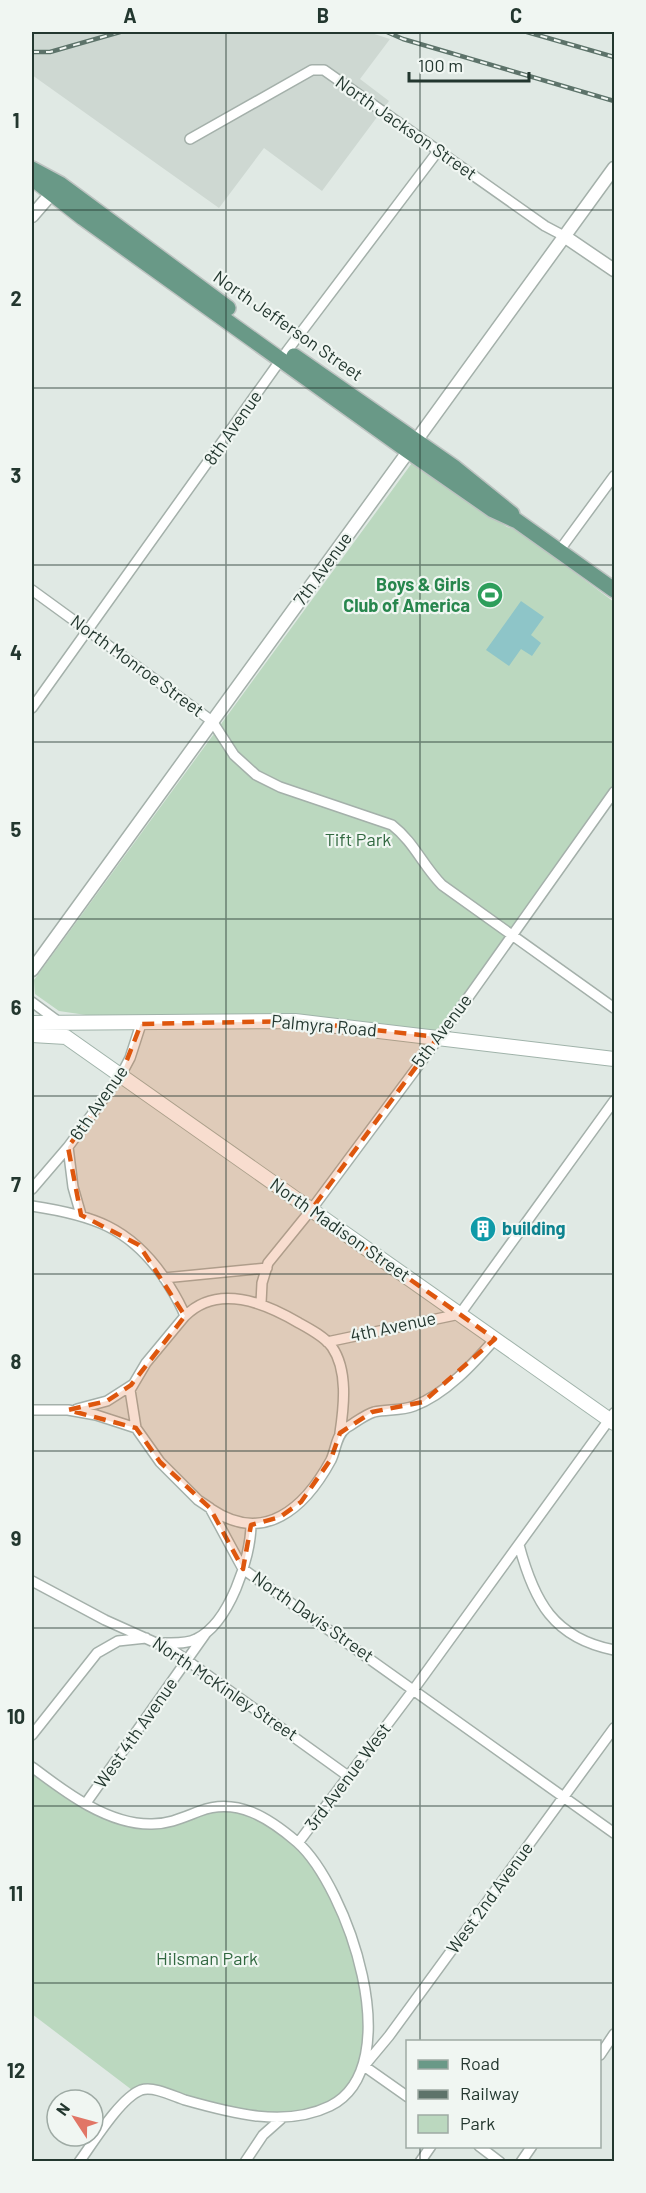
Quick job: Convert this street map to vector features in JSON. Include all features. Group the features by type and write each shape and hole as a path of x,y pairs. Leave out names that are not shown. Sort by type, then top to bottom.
{"main road":[{"name":"North Jefferson Street","path":"32,169 56,189 284,355 412,446 498,501 517,521 615,590"},
{"name":"North Jefferson Street","path":"32,178 56,189"},
{"name":"Palmyra Road","path":"32,1023 141,1024 295,1021 615,1059"},
{"name":"North Madison Street","path":"32,1035 66,1037 495,1339 613,1419"}],"street":[{"name":"North Jackson Street","path":"190,139 312,70 324,70 545,226 615,270"},
{"name":"8th Avenue","path":"32,708 284,355 438,151"},
{"name":"7th Avenue","path":"32,970 615,168"},
{"path":"32,216 56,189"},
{"path":"559,551 615,476"},
{"name":"North Monroe Street","path":"32,590 212,721 234,755 264,780 392,825 406,838 432,875 442,885 615,1008"},
{"name":"5th Avenue","path":"261,1303 262,1283 277,1250 311,1210 615,792"},
{"path":"32,1002 59,1022"},
{"name":"6th Avenue","path":"32,1189 68,1147 121,1076 130,1058 141,1024"},
{"path":"460,1314 615,1101"},
{"name":"6th Avenue","path":"68,1147 73,1187 81,1215"},
{"path":"32,1206 81,1215 111,1227 139,1245 180,1302 185,1316"},
{"path":"164,1278 267,1268"},
{"path":"136,1428 131,1409 132,1385 185,1316 206,1302 239,1299 261,1303 310,1329 327,1342 338,1358 341,1376 343,1410 340,1432 331,1459 301,1502 280,1517 251,1524 230,1520 210,1508"},
{"name":"4th Avenue","path":"327,1342 460,1314"},
{"path":"340,1432 372,1413 412,1407 435,1395 495,1339"},
{"path":"68,1410 107,1401 132,1385"},
{"path":"32,1410 68,1410 96,1415 136,1428"},
{"name":"3rd Avenue West","path":"79,2162 118,2110 141,2090 153,2090 218,2109 281,2119 330,2106 346,2094 364,2066 368,2016 363,1977 334,1896 324,1876 298,1843 613,1419"},
{"name":"North Davis Street","path":"136,1428 160,1462 198,1500 210,1508 243,1569 615,1833"},
{"name":"West 4th Avenue","path":"86,1803 231,1599 251,1542 251,1524"},
{"path":"519,1545 536,1594 549,1615 569,1634 592,1644 615,1650"},
{"name":"North McKinley Street","path":"32,1581 105,1620 160,1643 188,1660 348,1776"},
{"path":"160,1643 191,1642 206,1633"},
{"path":"32,1736 97,1653 118,1641 149,1638"},
{"name":"West 2nd Avenue","path":"364,2066 389,2036 615,1728"},
{"path":"32,1767 86,1803 120,1818 152,1824 188,1818 199,1811 223,1806 240,1806 252,1810 298,1843"},
{"path":"601,2054 615,2034"},
{"path":"364,2066 406,2096"},
{"path":"245,2162 263,2134 281,2119"},
{"path":"420,2162 430,2148"},
{"path":"482,2148 500,2162"},
{"path":"521,2162 531,2148"}],"highlighted area":[{"path":"295,1021 438,1037 311,1210 495,1339 488,1347 423,1402 372,1412 340,1433 331,1459 301,1502 280,1517 251,1525 243,1569 210,1508 160,1462 136,1428 68,1410 107,1401 131,1385 185,1316 139,1245 81,1215 70,1165 68,1147 121,1075 141,1024"}],"shaded area":[{"path":"32,32 368,32 390,39 360,79 389,101 322,191 264,148 219,208 32,75"}],"green space":[{"name":"Tift Park","path":"412,463 507,527 518,530 614,602 614,790 438,1036 294,1019 140,1023 59,1011 35,994 34,980"},
{"name":"Hilsman Park","path":"32,1769 62,1792 137,1824 239,1807 297,1843 332,1894 362,1976 366,2043 346,2093 330,2105 286,2116 218,2109 153,2089 136,2093 32,2014"}],"water":[{"path":"521,601 544,617 531,635 541,643 532,656 521,649 509,666 486,650"}],"railway":[{"path":"32,52 50,52 120,32"},
{"path":"387,32 403,39 614,101"},
{"path":"527,32 614,57"}],"place":[{"name":"Boys & Girls Club of America","path":"490,595"},
{"name":"building","path":"483,1229"}]}
